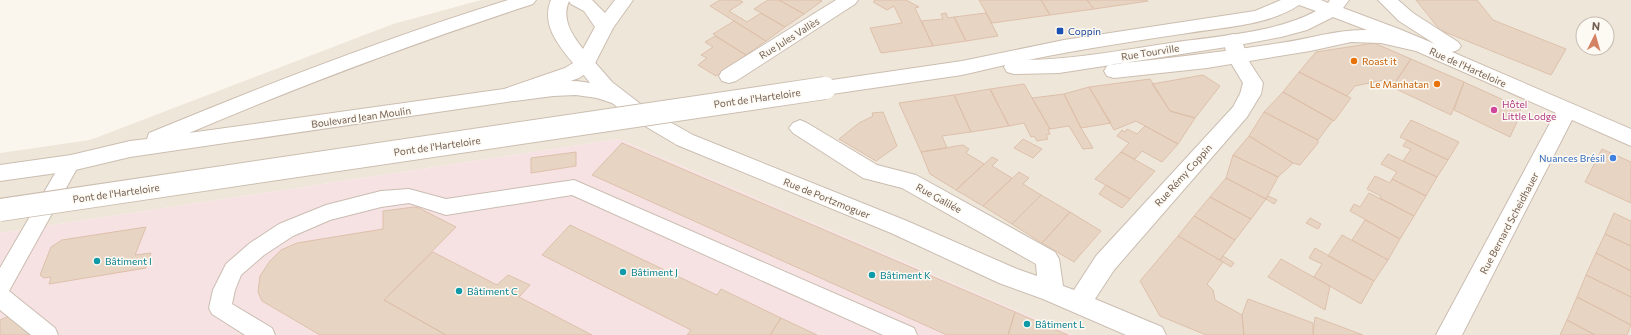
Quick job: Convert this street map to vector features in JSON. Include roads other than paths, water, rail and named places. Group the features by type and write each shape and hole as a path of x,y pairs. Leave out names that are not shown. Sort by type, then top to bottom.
{"street":[{"name":"Boulevard Jean Moulin","path":"130,149 243,101 351,59 453,23 527,0"},
{"name":"Rue de Portzmoguer","path":"560,0 556,11 560,28 566,40 605,87 640,114 685,140 899,227 1008,276 1052,292 1153,335"},
{"path":"577,0 586,3 597,14 604,27"},
{"path":"585,64 604,27 624,0"},
{"name":"Rue Jules Vallès","path":"729,76 849,0"},
{"name":"Rue Tourville","path":"873,80 962,68 1064,46 1258,16 1283,7 1294,0"},
{"name":"Rue de l'Harteloire","path":"1304,0 1333,3 1422,46 1631,138"},
{"path":"1386,0 1424,30 1540,98"},
{"path":"1235,48 1300,26 1333,3"},
{"path":"1235,48 1310,45 1351,36 1382,37 1422,46"},
{"name":"Rue Tourville","path":"962,68 1059,66 1118,72 1235,48"},
{"name":"Rue Rémy Coppin","path":"1079,304 1104,263 1240,112 1248,100 1253,82 1235,48"},
{"name":"Boulevard Jean Moulin","path":"0,173 71,162 130,149 506,96 572,73 585,64"},
{"name":"Pont de l'Harteloire","path":"0,210 873,80"},
{"path":"506,96 540,90 584,87 598,90 620,98"},
{"name":"Rue Bernard Scheidhauer","path":"1449,335 1567,110"},
{"name":"Rue Galilée","path":"800,128 871,172 908,181 1047,259 1052,292"}],"lane":[{"path":"0,287 71,162"},
{"path":"264,335 220,308 224,290 234,270 257,249 286,230 326,213 381,199 409,196 446,207 574,187 906,335"},
{"path":"0,296 47,335"}],"place":[{"name":"Coppin","path":"1060,31"},
{"name":"Roast it","path":"1354,61"},
{"name":"Le Manhatan","path":"1437,84"},
{"name":"Hôtel Little Lodge","path":"1494,110"},
{"name":"Nuances Brésil","path":"1613,158"},
{"name":"Bâtiment I","path":"97,261"},
{"name":"Bâtiment J","path":"623,272"},
{"name":"Bâtiment K","path":"872,275"},
{"name":"Bâtiment C","path":"459,291"},
{"name":"Bâtiment L","path":"1027,324"}]}
